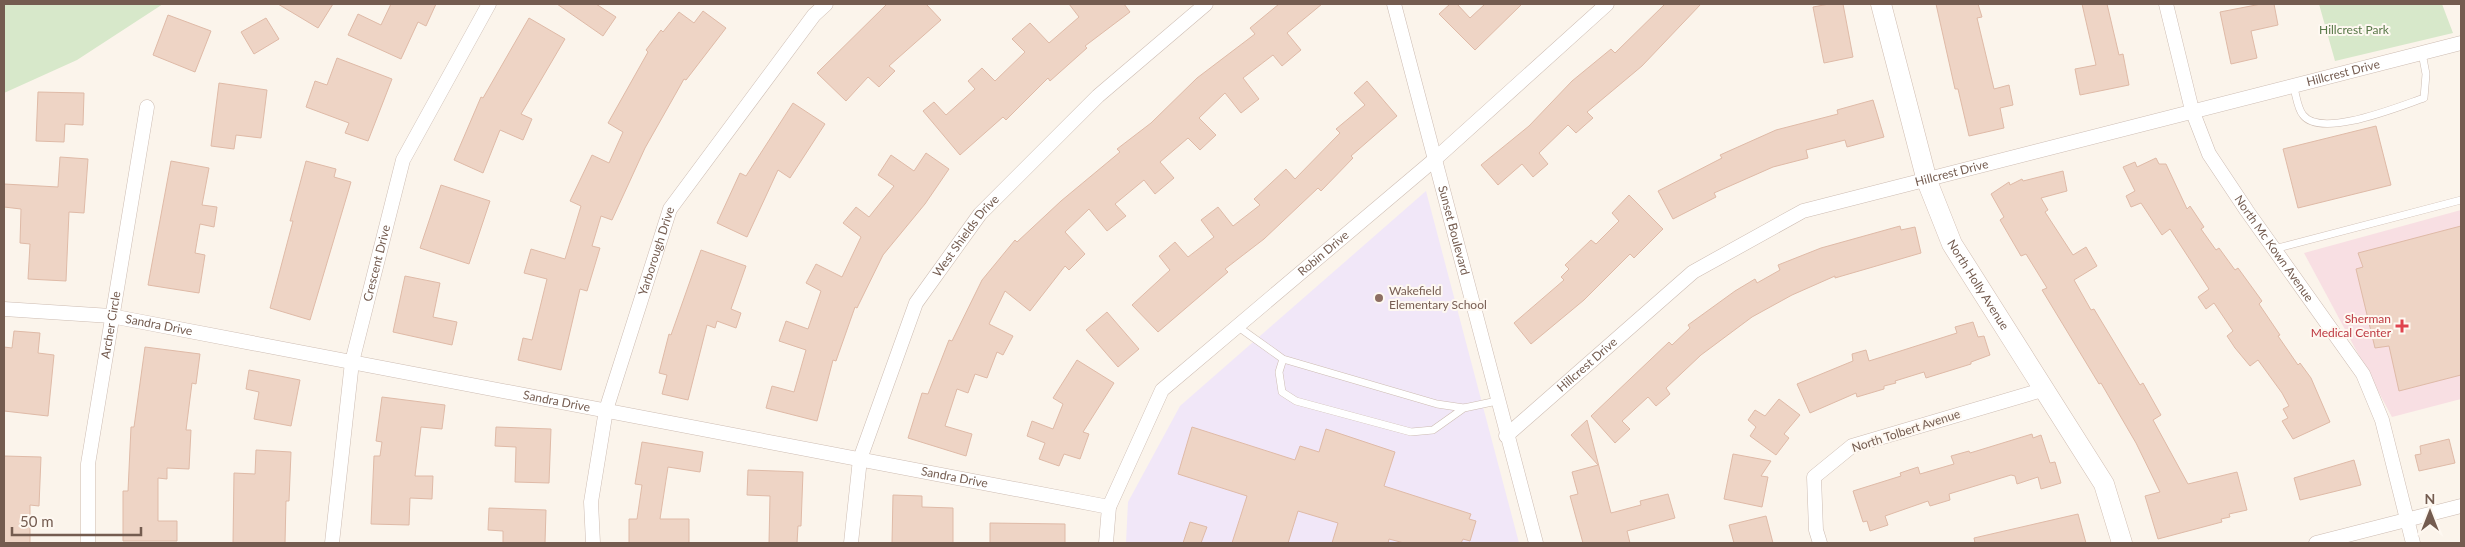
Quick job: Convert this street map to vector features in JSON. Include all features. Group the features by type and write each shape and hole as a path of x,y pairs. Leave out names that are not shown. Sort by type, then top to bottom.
{"street":[{"name":"Crescent Drive","path":"332,543 352,362 403,160 489,4"},
{"name":"Yarborough Drive","path":"593,543 591,502 606,410 670,209 814,15 826,4"},
{"name":"West Shields Drive","path":"851,543 860,459 916,303 980,214 1098,96 1206,4"},
{"name":"Sunset Boulevard","path":"1394,4 1506,436 1536,543"},
{"name":"Robin Drive","path":"1106,543 1109,507 1162,390 1434,160 1607,4"},
{"name":"North Holly Avenue","path":"1881,4 1926,181 1952,244 2042,390 2104,484 2122,543"},
{"name":"North Mc Kown Avenue","path":"2166,4 2192,110 2209,154 2363,374 2382,420 2413,543"},
{"name":"Hillcrest Drive","path":"1506,436 1693,272 1804,211 1926,181 2192,110 2461,43"},
{"name":"Archer Circle","path":"88,543 88,464 147,107"},
{"name":"Sandra Drive","path":"4,309 111,316 1109,507"},
{"name":"North Tolbert Avenue","path":"1820,543 1816,530 1814,477 1852,446 2042,390"},
{"path":"2316,543 2461,506"}],"lane":[{"path":"2293,85 2302,115 2316,124 2365,119 2424,98 2426,74 2422,53"},
{"path":"2274,249 2461,200"},
{"path":"1237,326 1283,359 1437,404 1464,408 1497,401"},
{"path":"1283,359 1278,372 1282,392 1296,401 1411,432 1433,430 1464,408"}],"shaded area":[{"name":"Wakefield Elementary School","path":"1426,191 1519,543 1126,543 1128,502 1180,406"},
{"name":"Sherman Medical Center","path":"2461,210 2461,399 2392,417 2304,253"}],"green space":[{"path":"4,4 163,4 77,60 4,93"},
{"name":"Hillcrest Park","path":"2319,4 2442,4 2453,33 2335,61"}],"building":[{"path":"278,4 333,4 318,28"},
{"path":"391,4 436,4 426,26 418,22 401,59 348,35 358,14 381,25"},
{"path":"557,4 596,4 616,17 603,36"},
{"path":"887,4 926,4 941,20 889,66 895,71 879,87 868,77 846,101 817,73"},
{"path":"1069,4 1124,4 1130,12 1085,46 1087,48 1050,81 1048,78 1006,120 1003,117 960,155 923,111 934,102 946,115 975,89 968,81 982,68 995,81 1025,52 1012,39 1030,23 1049,43 1079,17"},
{"path":"1279,4 1322,4 1287,33 1301,50 1282,66 1273,55 1243,78 1259,99 1241,113 1225,93 1199,118 1216,135 1200,150 1188,138 1160,162 1174,178 1155,194 1144,180 1115,204 1126,216 1107,231 1089,209 1065,232 1085,254 1069,270 1065,266 1030,311 1005,291 989,324 1013,336 1003,355 997,352 987,378 975,374 968,393 957,389 945,426 972,434 966,456 908,438 922,393 928,394 949,340 952,341 982,280 1015,240 1017,242 1061,201 1120,152 1117,149 1151,123 1197,78 1255,34 1250,28"},
{"path":"1450,4 1457,4 1470,18 1485,4 1522,4 1475,50 1439,14"},
{"path":"1665,4 1701,4 1642,66 1587,112 1593,118 1576,133 1568,125 1539,153 1548,164 1533,177 1522,164 1498,185 1481,165 1529,126 1572,81 1611,49 1615,53"},
{"path":"1843,4 1853,57 1824,63 1813,7"},
{"path":"1936,4 1978,4 1982,17 1977,18 1994,89 2009,85 2013,105 2000,108 2004,128 1969,136 1958,89 1955,89"},
{"path":"2082,4 2107,4 2119,55 2123,54 2129,85 2080,95 2075,69 2096,65"},
{"path":"2261,4 2274,4 2278,25 2251,31 2257,58 2231,64 2220,12"},
{"path":"703,11 726,28 686,80 684,79 645,148 612,220 601,216 592,246 600,248 587,291 580,289 561,370 518,360 523,338 532,340 547,279 524,273 531,249 565,259 581,206 570,201 592,155 609,163 623,132 608,123 648,52 646,50 661,30 663,32 679,12 694,23"},
{"path":"168,15 211,31 195,72 153,55"},
{"path":"266,18 279,39 254,54 241,32"},
{"path":"529,18 565,39 521,114 532,119 523,140 500,130 483,173 454,160 481,97 483,98"},
{"path":"337,58 392,79 368,141 345,133 349,123 306,107 315,81 327,85"},
{"path":"1367,81 1397,116 1351,156 1353,158 1321,191 1318,188 1264,239 1225,269 1228,272 1158,332 1132,305 1170,270 1159,256 1175,242 1188,257 1214,237 1201,220 1218,207 1233,226 1260,205 1254,199 1286,169 1295,179 1340,133 1336,129 1365,105 1354,93"},
{"path":"219,83 267,90 261,138 236,135 234,149 211,146"},
{"path":"38,92 84,93 83,125 65,124 64,142 36,141"},
{"path":"1873,100 1884,137 1847,147 1845,140 1806,150 1808,158 1773,167 1714,193 1716,197 1673,219 1658,191 1722,158 1720,155 1776,130 1838,114 1837,110"},
{"path":"793,103 825,124 790,178 778,170 747,237 717,223 740,173 746,176"},
{"path":"2376,126 2391,185 2298,208 2283,149"},
{"path":"926,153 949,169 925,204 883,255 857,308 855,307 836,361 833,360 817,421 766,408 772,386 794,392 806,350 779,341 786,321 808,329 821,291 806,283 816,264 842,277 861,237 843,223 856,207 869,217 894,186 878,175 891,155 914,171"},
{"path":"60,157 88,159 84,213 69,212 66,281 28,279 30,244 20,243 21,209 4,207 4,184 58,187"},
{"path":"2156,158 2159,164 2166,164 2187,209 2190,206 2204,227 2201,229 2216,250 2219,248 2235,270 2238,268 2262,301 2259,304 2280,335 2278,336 2298,365 2300,363 2311,378 2330,422 2293,439 2282,421 2288,418 2283,409 2289,406 2282,393 2258,360 2250,366 2235,348 2227,336 2233,331 2214,303 2206,309 2198,297 2209,289 2170,229 2162,235 2141,203 2131,207 2126,196 2135,191 2123,167 2135,162 2137,167"},
{"path":"171,161 209,168 202,205 217,207 214,227 200,224 195,253 205,255 199,293 148,285"},
{"path":"306,161 336,169 334,177 351,182 310,320 270,308 293,221 290,221"},
{"path":"2063,171 2067,191 2041,198 2048,210 2045,212 2073,255 2086,247 2097,266 2074,280 2091,310 2094,309 2140,385 2143,383 2161,415 2153,420 2188,484 2237,472 2247,510 2229,514 2230,517 2221,519 2222,522 2158,539 2145,496 2160,492 2136,443 2101,383 2099,384 2042,290 2047,288 2026,254 2021,256 2000,220 2004,217 1991,194 2009,182 2010,185 2022,179 2023,181"},
{"path":"441,185 490,201 469,264 420,248"},
{"path":"1629,195 1663,229 1634,258 1630,254 1584,300 1531,344 1514,323 1564,280 1561,277 1569,269 1565,265 1591,240 1596,244 1619,221 1612,213"},
{"path":"1900,226 1901,230 1915,227 1921,253 1835,278 1835,276 1792,295 1752,317 1701,355 1666,388 1670,394 1656,406 1648,397 1622,421 1630,429 1615,443 1591,416 1669,342 1672,345 1690,328 1688,325 1735,291 1755,279 1757,283 1780,270 1778,265 1821,248"},
{"name":"Sherman Medical Center","path":"2461,226 2461,375 2399,391 2389,346 2375,348 2356,269 2363,267 2358,253"},
{"path":"701,250 746,266 731,309 741,313 736,328 717,321 715,328 707,325 688,400 662,394 667,375 659,373 669,334 671,335"},
{"path":"405,276 440,283 433,317 457,322 452,345 393,332"},
{"path":"1107,312 1139,349 1118,367 1086,330"},
{"path":"1973,322 1978,337 1984,336 1990,355 1971,362 1971,364 1926,378 1924,372 1895,381 1896,383 1884,386 1884,389 1857,397 1856,393 1810,413 1797,384 1853,361 1852,354 1866,350 1869,361 1957,333 1955,327"},
{"path":"14,331 40,333 38,353 54,355 48,416 4,411 4,347 12,348"},
{"path":"145,347 200,354 196,384 192,383 186,430 191,430 189,469 167,468 167,479 158,478 158,521 177,521 177,541 123,541 123,491 128,491 131,427 134,427"},
{"path":"1077,360 1114,383 1083,432 1089,434 1080,459 1064,454 1059,466 1039,459 1045,443 1027,436 1032,421 1053,429 1063,404 1053,398"},
{"path":"249,370 300,380 291,426 254,419 259,392 246,389"},
{"path":"382,397 445,405 442,429 421,427 415,476 433,476 432,499 410,498 409,525 371,524 374,456 380,456 382,442 376,441"},
{"path":"1779,399 1800,415 1784,434 1789,438 1776,455 1750,436 1756,427 1748,420 1755,410 1765,416"},
{"path":"1587,420 1611,513 1641,505 1640,501 1668,494 1675,518 1627,531 1630,543 1583,543 1570,496 1578,494 1572,472 1598,465 1571,435"},
{"path":"496,427 551,429 549,483 515,482 516,447 495,446"},
{"path":"1192,427 1295,460 1300,446 1319,452 1326,429 1395,452 1384,486 1471,514 1469,519 1476,521 1470,541 1463,539 1461,543 1404,543 1389,539 1388,543 1332,543 1338,523 1298,511 1288,543 1232,543 1247,496 1178,474"},
{"path":"2032,434 2033,438 2041,435 2050,463 2055,462 2061,483 2041,489 2038,477 2017,484 2015,476 2011,475 1949,494 1950,500 1930,506 1928,501 1885,516 1888,525 1870,531 1867,521 1863,522 1853,491 1901,476 1900,473 1918,467 1920,474 1954,464 1951,456 1969,451 1970,453"},
{"path":"2449,439 2455,463 2419,471 2415,455 2421,454 2420,446"},
{"path":"642,442 703,452 700,472 668,467 660,519 689,519 689,543 629,543 629,519 637,519 642,485 635,484"},
{"path":"256,450 291,452 289,501 286,501 285,543 233,543 234,473 255,474"},
{"path":"1733,454 1771,461 1761,476 1768,477 1762,507 1724,499"},
{"path":"4,456 41,457 39,506 30,505 30,543 4,543"},
{"path":"2354,460 2361,485 2300,500 2294,478"},
{"path":"748,470 803,472 801,526 798,526 797,543 769,543 770,496 747,495"},
{"path":"893,495 922,496 922,507 953,508 953,543 892,543"},
{"path":"489,508 546,510 545,543 503,543 503,531 488,530"},
{"path":"2078,514 2086,543 1975,543 1974,538"},
{"path":"1766,516 1773,543 1734,543 1729,525"},
{"path":"1190,522 1207,527 1201,543 1183,543"},
{"path":"990,523 1065,524 1065,543 990,543"}],"place":[{"name":"Wakefield Elementary School","path":"1379,298"},
{"name":"Sherman Medical Center","path":"2402,326"}]}
